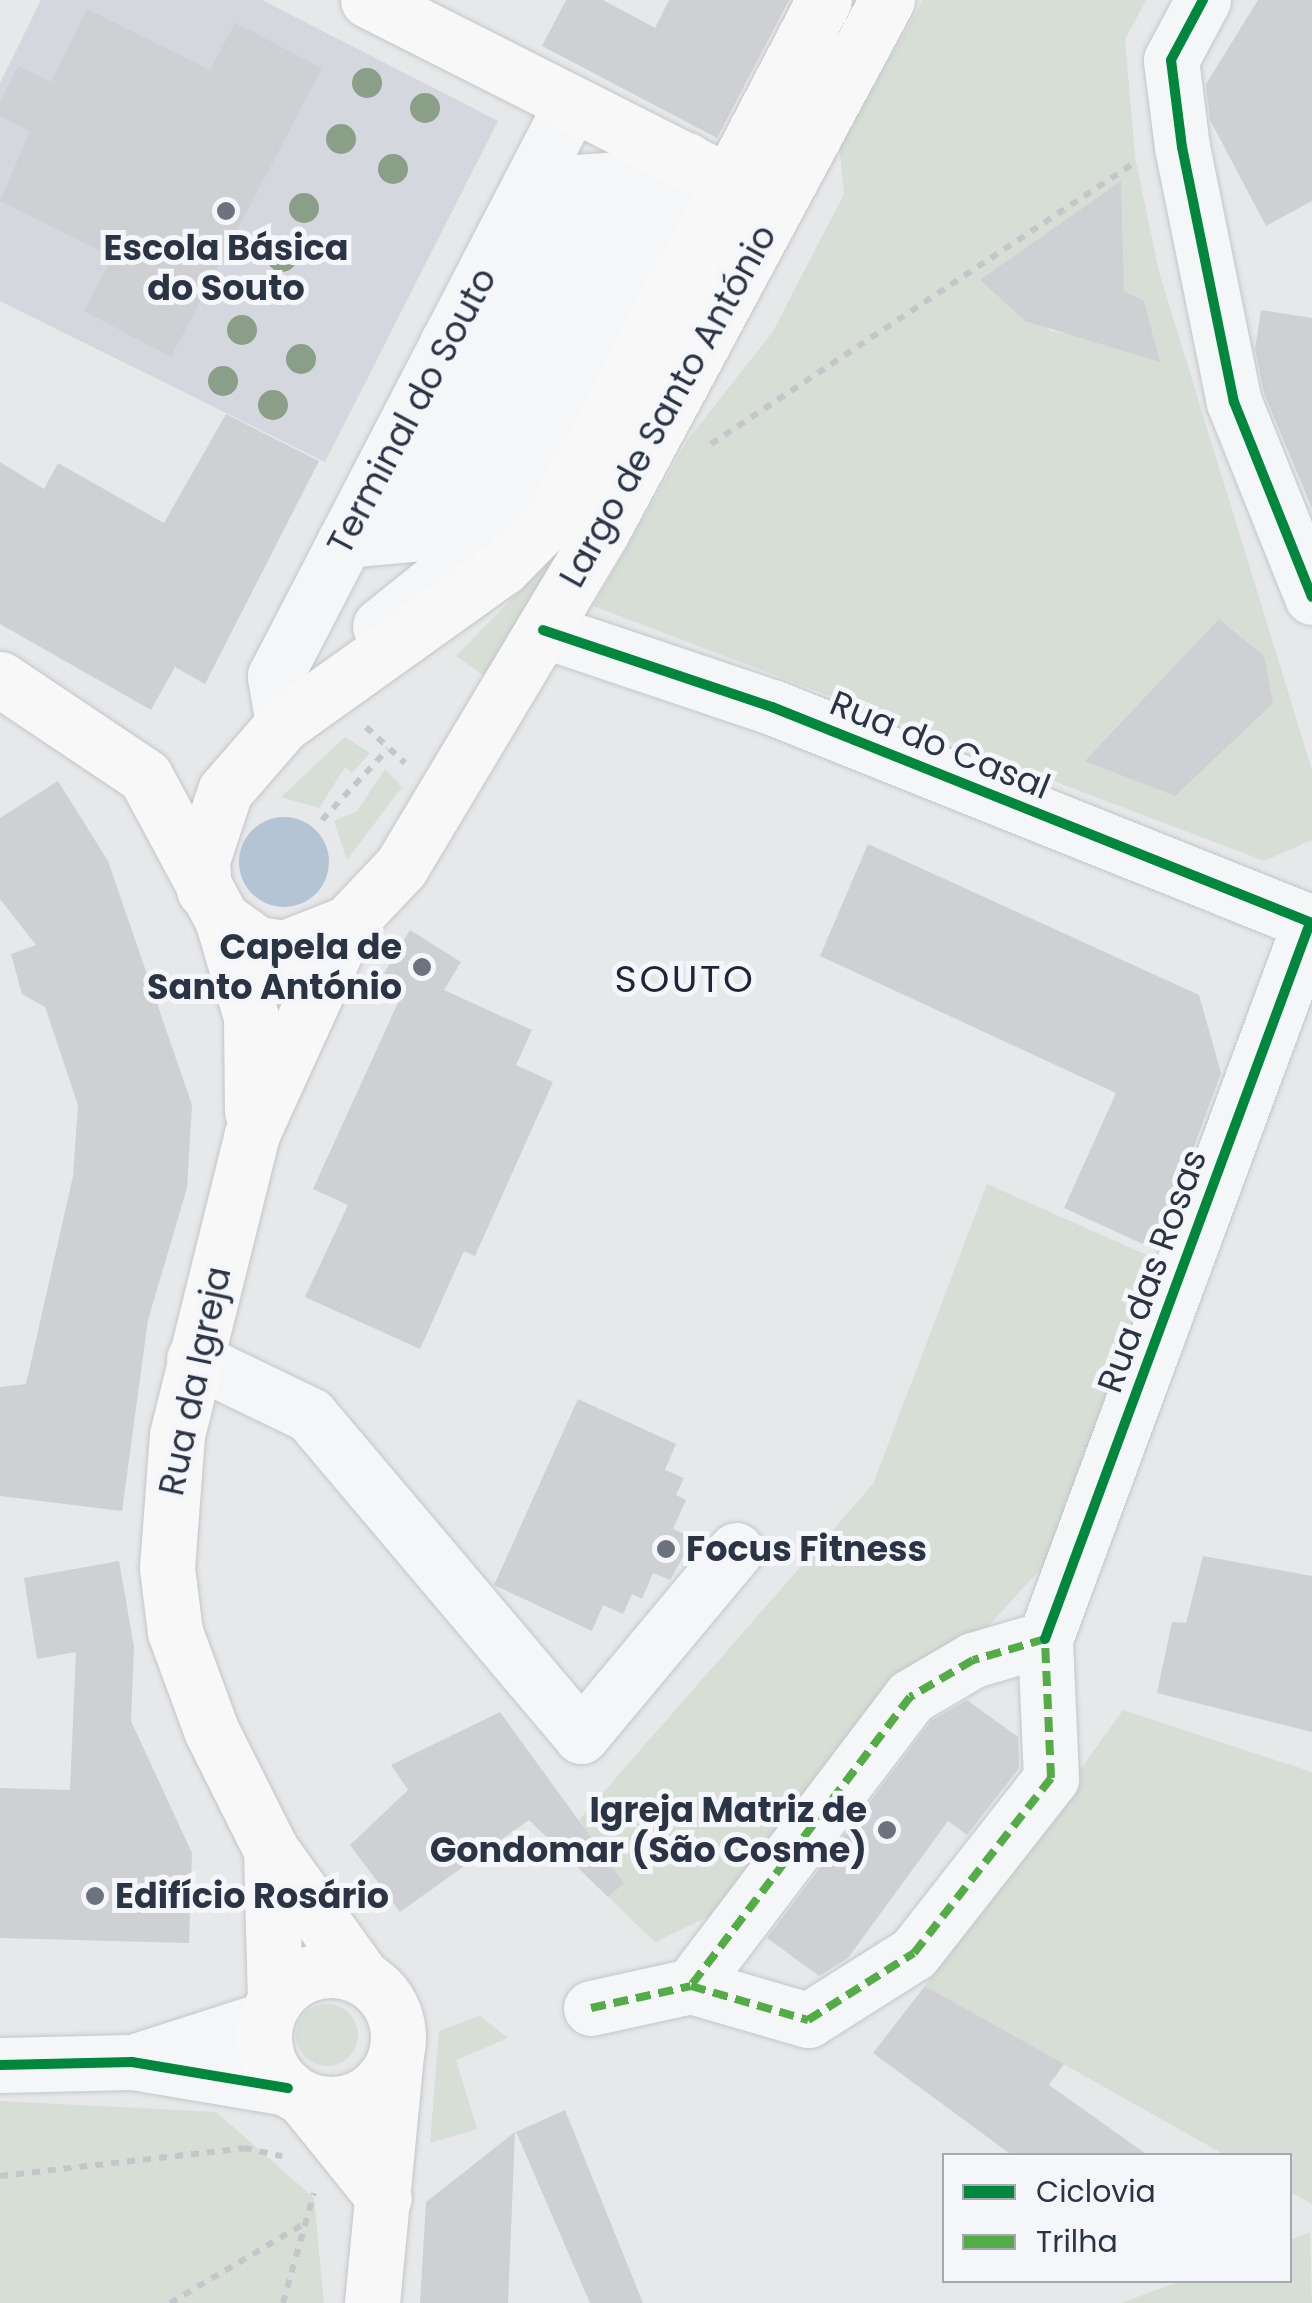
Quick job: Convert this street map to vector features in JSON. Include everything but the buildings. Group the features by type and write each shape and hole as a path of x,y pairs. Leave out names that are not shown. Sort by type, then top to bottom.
{"main road":[{"path":"368,0 698,172 778,207"},
{"name":"Largo de Santo António","path":"824,0 698,172 557,512 503,566 283,724 225,791 202,860 213,904 257,944 284,948 348,923 402,867 543,630 778,207 887,0"},
{"path":"0,679 145,776 213,904"},
{"name":"Rua da Igreja","path":"213,904 251,1016 252,1134"},
{"name":"Rua da Igreja","path":"348,923 252,1134 194,1360 166,1514 175,1632 270,1850 363,1978"},
{"name":"Rua da Igreja","path":"270,1850 271,2010"},
{"path":"372,2303 384,2198 396,2056 396,2019 363,1978 306,1975 271,2010 268,2057 312,2121 384,2198"},
{"path":"312,2121 384,2078 396,2056"}],"street":[{"path":"1203,0 1170,60 1180,132 1234,402 1312,597"},
{"name":"Terminal do Souto","path":"283,724 275,676 572,103"},
{"path":"530,186 698,172"},
{"path":"330,691 335,660 457,564 488,527 520,478 652,226 698,172"},
{"path":"502,238 652,226"},
{"path":"475,291 624,280"},
{"path":"447,343 573,378"},
{"path":"411,414 573,378"},
{"path":"371,491 520,478"},
{"path":"345,540 488,527"},
{"name":"Rua do Casal","path":"543,630 772,708 1311,923"},
{"name":"Rua das Rosas","path":"1045,1638 1311,923"},
{"path":"194,1360 310,1415 581,1736 736,1550"},
{"path":"591,2008 691,1986 808,2020 914,1953 1051,1778 1045,1638 973,1660 910,1697 691,1986"},
{"path":"0,2065 132,2062 271,2010"},
{"path":"132,2062 312,2121"}],"path":[{"path":"698,453 1180,132"},
{"path":"330,691 444,796"},
{"path":"322,820 388,748"},
{"path":"0,2176 244,2148 312,2121 304,2224 284,2303"},
{"path":"170,2303 304,2224"}],"shaded area":[{"name":"Escola Básica do Souto","path":"41,0 262,0 498,121 325,462 0,301 0,83"},
{"path":"923,0 1146,0 1125,40 1135,157 1159,272 1312,770 1312,840 1264,861 593,606 689,438 772,333 844,194 839,146","holes":["1120,182 1124,291 1144,301 1156,348 1051,331 980,281"]},
{"path":"722,243 732,247 595,510 486,677 456,656 538,572 606,479"},
{"path":"345,737 370,753 352,773 345,767 319,808 281,797"},
{"path":"385,769 402,787 347,860 334,821 357,811"},
{"path":"987,1184 1160,1261 1048,1561 731,1906 655,1942 564,1854 585,1830 579,1820 873,1484"},
{"path":"1123,1710 1312,1772 1312,2204 1292,2193 1292,2153 1221,2153 925,1986"},
{"path":"327,2004 349,2013 358,2035 349,2057 327,2066 305,2057 296,2035 305,2013"},
{"path":"480,2016 508,2038 456,2060 477,2129 430,2143 439,2031"},
{"path":"0,2101 216,2112 314,2198 324,2303 0,2303"},
{"path":"1310,2232 1312,2303 1121,2303 1176,2283 1292,2283 1292,2239"}],"water":[{"path":"275,817 293,817 309,824 322,837 329,862 322,887 309,900 293,907 275,907 259,900 246,887 239,871 239,853 246,837 259,824"}],"marked path":[{"path":"591,2008 691,1986 808,2020 914,1953 1051,1778 1045,1639 973,1660 910,1697 691,1986"}],"cycle path":[{"path":"1203,0 1171,60 1182,147 1234,402 1312,597"},
{"path":"543,630 772,707 1312,923"},
{"path":"1045,1639 1310,923"},
{"path":"0,2065 132,2062 288,2088"}],"place":[{"name":"Escola Básica do Souto","path":"226,211"},
{"name":"Capela de Santo António","path":"422,967"},
{"name":"Focus Fitness","path":"666,1549"},
{"name":"Igreja Matriz de Gondomar (São Cosme)","path":"887,1830"},
{"name":"Edifício Rosário","path":"95,1896"}],"district":[{"name":"SOUTO","path":"685,979"}]}
